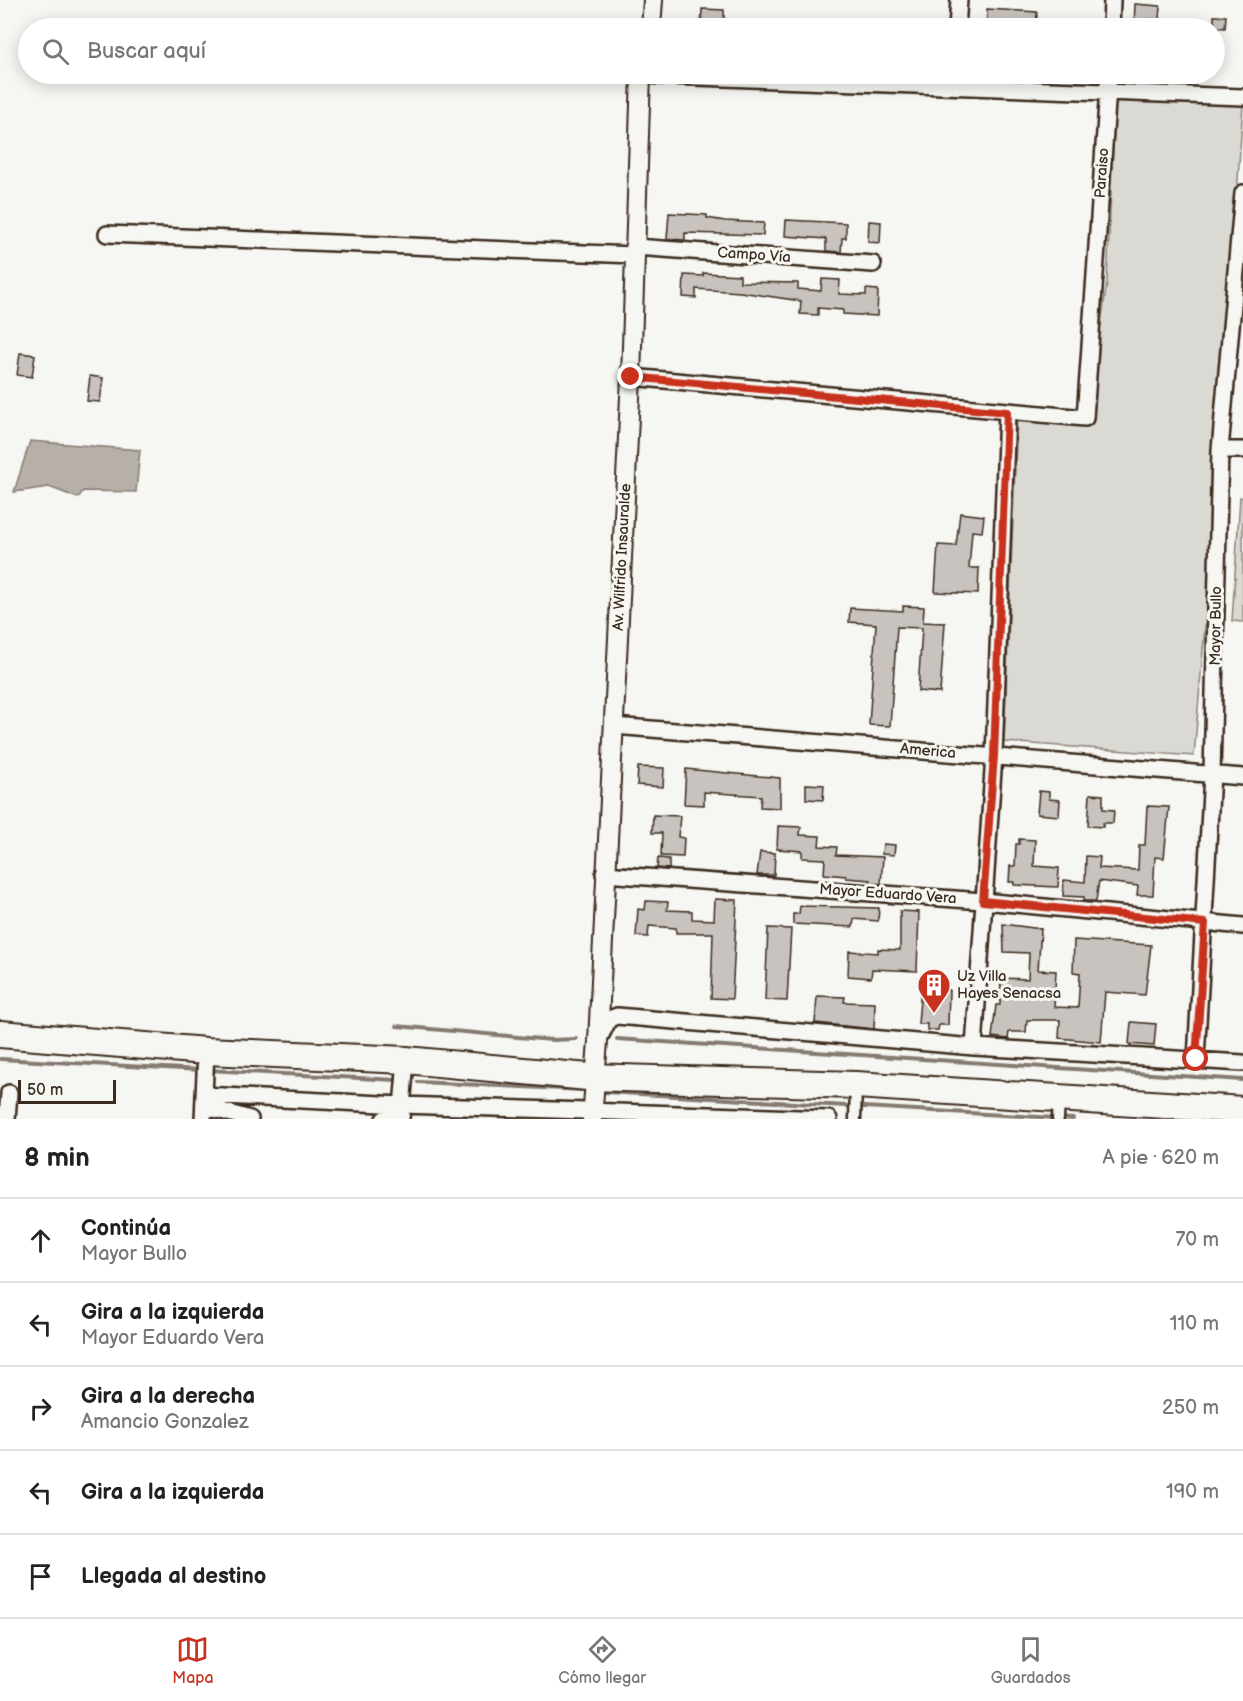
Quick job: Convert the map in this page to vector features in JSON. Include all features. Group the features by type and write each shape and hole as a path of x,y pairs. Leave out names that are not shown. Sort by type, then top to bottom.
{"highway":[{"path":"0,1023 601,1072 856,1104 1058,1111 1243,1110"},
{"path":"0,1034 206,1051 601,1072 1243,1094"}],"street":[{"path":"643,18 644,0"},
{"path":"652,18 653,0"},
{"path":"958,18 959,0"},
{"path":"1111,18 1112,0"},
{"name":"Av. Wilfrido Insauralde","path":"601,1072 598,1041 635,378 636,249 644,84"},
{"path":"1016,84 1243,97"},
{"name":"Paraiso","path":"1007,412 1085,418 1108,84"},
{"name":"Mayor Bullo","path":"1196,1059 1212,774 1220,450 1242,259 1243,193"},
{"name":"Campo Vía","path":"107,234 636,249 873,264"},
{"path":"635,378 1007,412 994,756 974,1047"},
{"path":"1220,450 1243,450"},
{"name":"America","path":"616,726 1243,777"},
{"path":"598,1116 601,1072 609,1019 608,874"},
{"name":"Mayor Eduardo Vera","path":"608,874 983,901 1243,926"},
{"path":"598,1041 609,1019 617,1016 974,1047 1243,1062"},
{"path":"204,1107 206,1051"},
{"path":"401,1113 405,1060"},
{"path":"7,1119 9,1093"},
{"path":"204,1107 401,1113 829,1119"},
{"path":"204,1107 250,1119"},
{"path":"384,1119 401,1113"}],"shaded area":[{"path":"1115,97 1243,104 1220,450 1194,756 1004,742 1017,418 1087,421 1107,282"},
{"path":"30,441 140,450 136,492 83,491 78,498 49,487 14,492"},
{"path":"1240,497 1243,498 1243,622 1232,621"}],"building":[{"path":"1135,4 1160,6 1159,18 1134,18"},
{"path":"702,9 724,10 724,18 702,18"},
{"path":"987,9 1037,12 1037,18 987,18"},
{"path":"1214,16 1226,16 1225,28 1225,18 1214,18"},
{"path":"669,213 707,215 707,218 725,221 764,223 763,235 685,233 685,240 667,239"},
{"path":"786,220 846,223 846,238 842,238 841,252 826,251 826,239 785,236"},
{"path":"869,221 881,222 880,243 868,242"},
{"path":"703,273 740,275 740,282 798,283 798,289 821,291 822,279 840,280 839,294 866,295 866,289 878,290 877,316 843,314 843,310 818,308 818,315 800,314 801,301 740,292 696,289 696,298 683,297 684,275 703,276"},
{"path":"20,353 35,355 32,377 17,375"},
{"path":"90,376 103,378 100,402 87,401"},
{"path":"960,513 984,516 982,532 972,531 969,568 979,568 978,594 935,592 938,545 956,546"},
{"path":"903,606 924,607 923,622 945,623 940,693 918,691 922,628 897,627 890,726 869,725 876,624 849,622 850,608 903,611"},
{"path":"638,767 664,768 663,787 637,785"},
{"path":"686,769 780,778 780,808 760,807 761,796 704,792 704,805 684,804"},
{"path":"806,784 824,785 823,800 806,799"},
{"path":"1039,791 1049,792 1049,799 1060,800 1059,816 1037,814"},
{"path":"1090,794 1103,795 1103,809 1114,810 1113,823 1103,823 1103,827 1088,826"},
{"path":"1147,806 1169,807 1164,858 1155,857 1153,895 1137,895 1138,886 1099,881 1096,901 1084,901 1084,897 1063,896 1064,880 1085,882 1086,856 1100,857 1099,868 1138,870 1139,845 1145,845"},
{"path":"653,815 680,816 678,837 684,838 683,857 661,856 662,833 652,833"},
{"path":"778,826 801,827 800,835 820,836 819,846 837,847 836,855 883,857 881,884 870,883 871,880 824,874 825,859 802,858 802,851 777,849"},
{"path":"1019,839 1035,840 1034,866 1059,868 1058,887 1014,885 1014,882 1009,882 1010,866 1015,866 1016,844 1019,844"},
{"path":"883,844 895,845 894,855 882,854"},
{"path":"760,852 775,853 774,875 757,875"},
{"path":"658,858 669,859 669,869 657,868"},
{"path":"715,899 737,900 732,999 711,998 713,933 676,933 676,928 649,926 648,937 636,936 638,909 645,910 646,901 668,902 667,910 692,911 692,919 714,920"},
{"path":"800,906 879,908 878,921 854,919 853,927 793,924 793,914 799,914"},
{"path":"900,911 919,912 917,971 872,969 871,978 848,976 849,951 878,953 878,949 900,950"},
{"path":"1003,924 1041,929 1038,970 1056,971 1054,1007 1078,1008 1080,973 1073,972 1074,940 1151,945 1145,995 1105,992 1101,1042 1059,1038 1060,1020 1027,1020 1026,1032 1009,1032 1008,1039 992,1037 996,1005 1000,1005 1001,978 1028,979 1029,953 1004,952"},
{"path":"768,928 791,929 787,1001 765,1000"},
{"path":"922,975 942,976 941,989 949,990 948,1025 939,1025 938,1030 927,1030 927,1024 918,1024"},
{"path":"817,996 845,997 844,1002 875,1003 874,1029 815,1023"},
{"path":"1131,1022 1156,1024 1154,1046 1129,1044"}],"waterway":[{"path":"397,1026 552,1040 576,1039"},
{"path":"617,1039 1243,1080"},
{"path":"0,1059 201,1070"},
{"path":"208,1070 396,1080"},
{"path":"418,1082 584,1090"},
{"path":"605,1092 1073,1119"}],"place":[{"name":"Uz Villa Hayes Senacsa","path":"934,1014"}],"route":[{"path":"631,377 1007,412 994,756 983,901 1205,923 1196,1059"}]}
